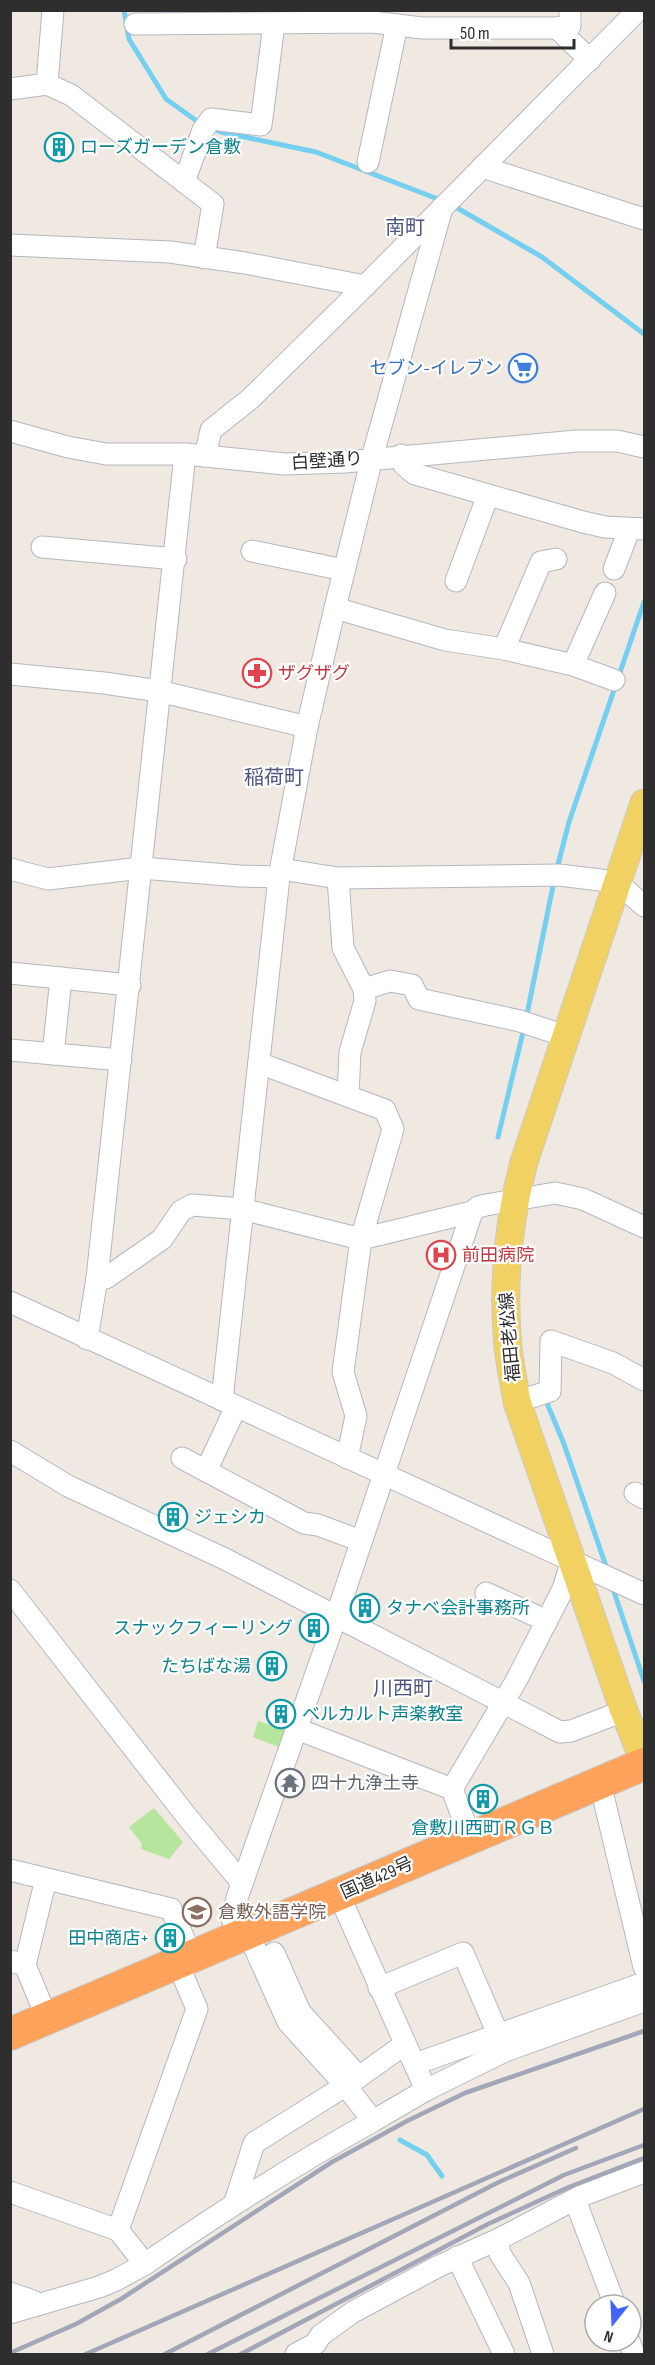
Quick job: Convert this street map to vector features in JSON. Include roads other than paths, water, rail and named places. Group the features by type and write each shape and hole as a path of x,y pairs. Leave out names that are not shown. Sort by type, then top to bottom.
{"highway":[{"name":"国道429号","path":"10,2034 185,1960 255,1937 339,1895 470,1837 600,1783 641,1770"}],"main road":[{"name":"福田老松線","path":"641,1770 624,1711 517,1402 508,1349 505,1283 514,1200 524,1162 617,882 639,837 645,803"}],"street":[{"path":"47,84 53,10"},
{"path":"135,24 281,19 398,25 421,19 521,19 557,28 570,26 570,10"},
{"path":"87,1339 98,1278 159,691 176,559 195,455 211,430 250,399 365,286 638,10"},
{"path":"184,182 206,126 211,119 261,124 281,19"},
{"path":"368,162 398,25"},
{"path":"557,28 590,60"},
{"path":"10,89 47,84 71,95 213,204 204,258"},
{"path":"482,167 645,219"},
{"path":"206,1471 229,1403 242,1209 280,873 307,727 372,458 446,204"},
{"path":"10,245 170,252 365,286"},
{"name":"白壁通り","path":"10,431 68,447 106,454 195,455 285,464 345,462 401,455 576,441 617,441 645,447"},
{"path":"401,455 404,465 415,474 583,522 637,529 614,569"},
{"path":"456,581 488,495"},
{"path":"42,547 176,559"},
{"path":"252,551 344,570"},
{"path":"504,649 541,562 556,559"},
{"path":"573,665 605,593"},
{"path":"335,608 446,640 504,649 573,665 614,680"},
{"path":"10,674 159,691 307,727"},
{"path":"10,869 48,879 141,868 240,876 280,873 338,878 555,875 617,882 645,906"},
{"path":"338,878 343,948 364,988 365,1001 350,1052 348,1096"},
{"path":"10,973 130,985"},
{"path":"53,1054 61,978"},
{"path":"364,988 390,981 412,985 419,999 525,1022 565,1036"},
{"path":"10,1050 121,1060"},
{"path":"259,1063 385,1110 393,1129 361,1239 343,1372 356,1416 347,1458"},
{"path":"98,1278 106,1278 162,1239 181,1211 192,1205 242,1209 361,1239 472,1212 478,1207 555,1193 583,1200 645,1227"},
{"path":"373,2121 352,2081 300,2012 255,1937 233,1925 232,1918 472,1212"},
{"path":"10,1302 645,1594"},
{"path":"517,1402 550,1391 551,1341 613,1363 645,1380"},
{"path":"10,1451 68,1486 225,1559 560,1732 571,1731 624,1711"},
{"path":"182,1458 304,1523 318,1525 362,1541"},
{"path":"452,1789 503,1703 563,1589 572,1560"},
{"path":"10,1590 114,1732 240,1889"},
{"path":"486,1593 546,1621"},
{"path":"297,1729 452,1789 470,1837"},
{"path":"600,1783 645,1967"},
{"path":"10,1870 171,1909 197,2009 118,2230"},
{"path":"45,1879 18,1963 47,2018"},
{"path":"339,1895 426,2090"},
{"path":"255,1937 288,2022 352,2081"},
{"path":"379,1988 463,1953 502,2043"},
{"path":"10,2313 116,2280 145,2264 235,2202 502,2043 645,1983"},
{"path":"415,2064 502,2043 645,2001"},
{"path":"235,2202 254,2143 352,2081 405,2044"},
{"path":"296,2355 315,2344 321,2335 353,2312 457,2257 501,2238 575,2200 645,2172"},
{"path":"10,2192 118,2230 145,2264"},
{"path":"575,2200 610,2293"},
{"path":"501,2238 498,2243 500,2254 519,2283 543,2355"},
{"path":"457,2257 504,2355"},
{"path":"10,2293 33,2301 37,2305"}],"waterway":[{"path":"124,10 129,39 166,99 201,124"},
{"path":"210,128 316,152 443,201"},
{"path":"452,205 542,257 644,334"},
{"path":"556,872 569,822 644,602"},
{"path":"526,1019 554,881"},
{"path":"498,1137 524,1028"},
{"path":"546,1401 564,1444 608,1572"},
{"path":"612,1586 644,1681"},
{"path":"245,1899 253,1921"},
{"path":"400,2140 427,2155 442,2176"}],"railway":[{"path":"10,2353 76,2324 121,2299 332,2162 407,2121 465,2093 644,2031"},
{"path":"86,2354 644,2109"},
{"path":"208,2354 564,2175 644,2145"},
{"path":"165,2354 499,2182 576,2148"},
{"path":"241,2354 488,2224 569,2187 644,2158"}],"place":[{"name":"ローズガーデン倉敷","path":"59,147"},
{"name":"セブン-イレブン","path":"523,368"},
{"name":"ザグザグ","path":"257,673"},
{"name":"前田病院","path":"441,1255"},
{"name":"ジェシカ","path":"173,1517"},
{"name":"タナベ会計事務所","path":"365,1608"},
{"name":"スナックフィーリング","path":"314,1628"},
{"name":"たちばな湯","path":"272,1666"},
{"name":"ベルカルト声楽教室","path":"281,1714"},
{"name":"四十九浄土寺","path":"290,1783"},
{"name":"倉敷川西町ＲＧＢ","path":"483,1799"},
{"name":"倉敷外語学院","path":"197,1912"},
{"name":"田中商店+","path":"170,1938"}],"district":[{"name":"南町","path":"405,228"},
{"name":"稲荷町","path":"274,778"},
{"name":"川西町","path":"403,1689"}]}
